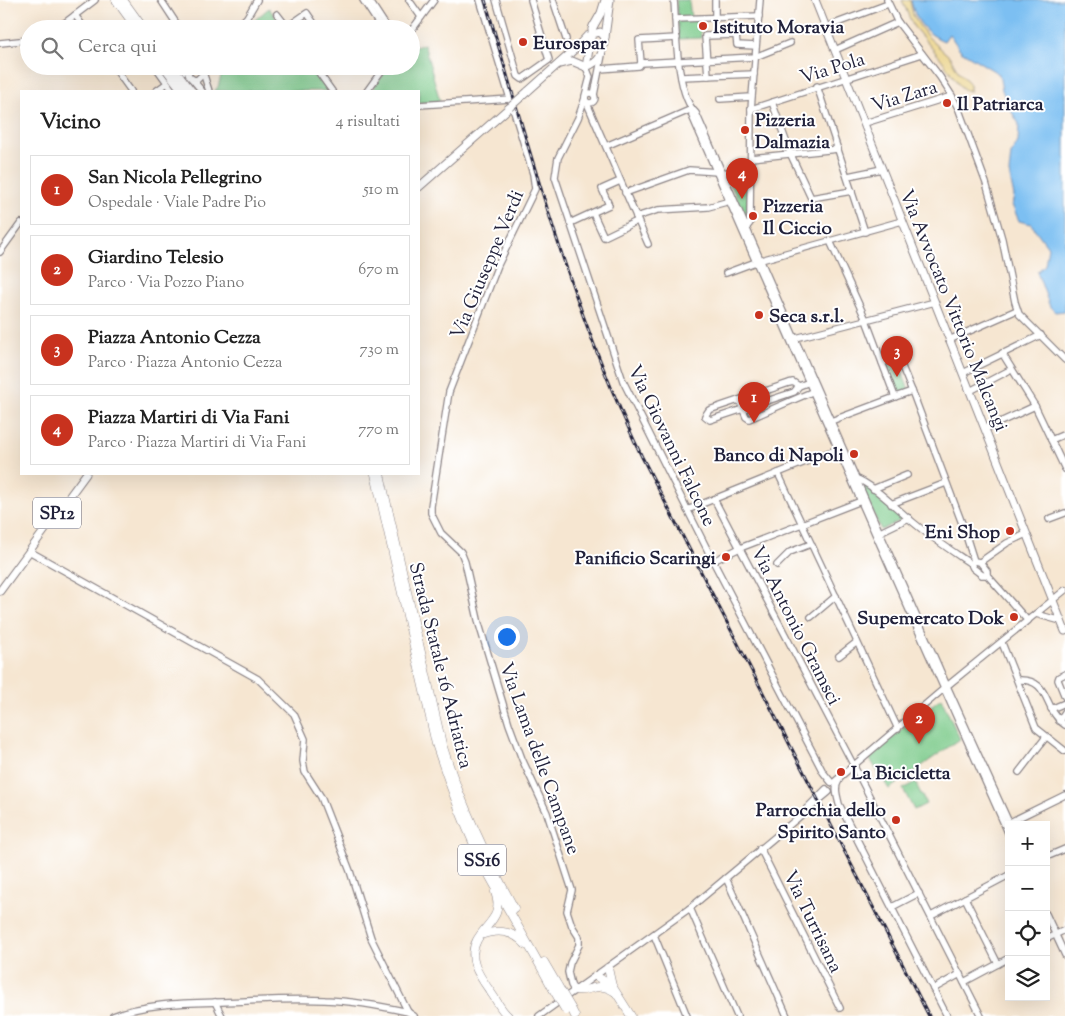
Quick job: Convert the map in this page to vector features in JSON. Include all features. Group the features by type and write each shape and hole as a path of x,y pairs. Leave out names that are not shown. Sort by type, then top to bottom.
{"highway":[{"path":"116,0 130,20"},
{"path":"123,0 137,20"},
{"path":"170,75 181,90"},
{"path":"177,75 188,90"},
{"name":"Strada Statale 16 Adriatica","path":"375,475 436,744 459,811 483,863 537,959 556,987"},
{"name":"Strada Statale 16 Adriatica","path":"380,475 442,744 454,782 491,866 568,1012 575,1016"},
{"name":"SS16","path":"483,863 498,901 498,911 473,950 473,960 477,972 506,1015"},
{"name":"SS16","path":"481,935 501,931 512,934 520,938 537,959"},
{"path":"608,968 614,989 631,1016"},
{"path":"596,976 603,986"},
{"path":"596,976 614,989"},
{"path":"574,990 579,991 603,986 614,989"}],"main road":[{"path":"420,186 510,103 527,92 591,33 605,0"},
{"path":"586,67 601,57 610,0"},
{"name":"Via Avvocato Vittorio Malcangi","path":"816,0 1065,632"},
{"path":"591,33 600,32 604,37"},
{"path":"586,67 591,33"},
{"path":"589,55 594,60 601,57"},
{"path":"559,64 572,62 586,67"},
{"name":"SP12","path":"0,591 85,475"}],"street":[{"path":"68,20 95,0"},
{"path":"160,0 174,20"},
{"path":"245,20 257,0"},
{"path":"363,0 376,20"},
{"path":"369,0 382,20"},
{"path":"410,0 421,18 434,0"},
{"name":"Via Giuseppe Verdi","path":"431,513 449,392 498,265 536,189 480,0"},
{"path":"496,0 518,76 520,79 523,79 549,60 531,0"},
{"path":"560,0 553,0 566,39"},
{"path":"674,0 683,90 692,110 692,116 758,260 840,448 861,501 877,532"},
{"path":"715,0 716,17"},
{"path":"744,229 750,223 751,109 760,0"},
{"path":"826,27 887,2 898,22 952,96 966,128 988,190 1002,239 1018,310 1023,318 1065,360"},
{"path":"298,20 307,13 312,20"},
{"path":"277,14 282,20"},
{"path":"75,15 79,20"},
{"path":"675,18 759,16"},
{"path":"835,50 898,22"},
{"path":"708,76 705,36 736,35 737,45 756,46"},
{"path":"641,63 639,40 677,38"},
{"path":"0,43 20,41"},
{"path":"600,69 639,66 641,63 755,56 790,42"},
{"name":"Via Pola","path":"751,109 817,86 922,54"},
{"path":"589,100 600,69 601,57"},
{"path":"586,67 590,77 589,100 592,114 648,244"},
{"path":"681,77 754,74"},
{"path":"119,75 130,90"},
{"path":"161,75 172,90"},
{"path":"157,90 178,75"},
{"path":"182,75 191,78 200,78 201,75"},
{"path":"190,75 201,90"},
{"path":"204,75 209,90"},
{"path":"322,75 331,90"},
{"path":"368,90 377,75"},
{"path":"817,86 865,232"},
{"name":"Via Zara","path":"865,123 952,96"},
{"path":"720,99 752,97"},
{"name":"Via Giovanni Falcone","path":"589,100 558,158 555,177 623,381 713,561 831,787 947,1016"},
{"path":"772,102 791,155 811,198 852,191"},
{"path":"420,104 510,103"},
{"path":"606,146 692,110"},
{"path":"751,158 838,149"},
{"path":"848,176 882,169"},
{"path":"625,193 689,170 720,174 727,172 751,173"},
{"path":"720,174 730,201 744,229"},
{"path":"570,223 609,205 602,189 620,181"},
{"path":"593,213 604,237 636,219 658,210 714,206 730,201"},
{"path":"726,274 758,260 902,221"},
{"path":"0,252 20,224"},
{"path":"830,241 866,320 896,397"},
{"path":"792,339 935,302"},
{"path":"949,340 1018,310"},
{"path":"963,373 1041,335"},
{"path":"1002,353 1035,406 1065,469"},
{"path":"882,363 898,357 964,526 975,562 973,568 982,575 986,575 1028,621"},
{"path":"970,391 1008,371"},
{"path":"799,386 791,382 708,410 705,416 710,420 794,392 799,386 811,382"},
{"path":"776,387 784,404"},
{"path":"739,400 746,417 749,419 815,391"},
{"path":"815,391 831,421 840,448 1007,821"},
{"path":"831,421 912,391"},
{"path":"985,429 1035,406"},
{"path":"1051,440 1065,434"},
{"path":"687,510 840,448"},
{"path":"778,473 898,729"},
{"path":"873,489 907,475"},
{"path":"855,478 861,480 909,518 975,562 987,571 986,575"},
{"path":"891,504 946,483"},
{"name":"Via Antonio Gramsci","path":"714,499 854,766 981,1016"},
{"path":"713,561 740,548 861,501"},
{"name":"Via Lama delle Campane","path":"431,513 441,533 462,552 466,562 479,624 509,724 522,759 547,813 572,890 567,911 572,926 579,936 579,946 570,963 568,972 574,990"},
{"path":"1049,519 1065,513"},
{"path":"877,532 909,518"},
{"path":"975,562 1026,534"},
{"path":"777,565 790,552 811,544"},
{"path":"29,551 258,678 294,714 305,739 303,761 305,772 321,797 350,871 371,938 408,1012"},
{"path":"539,1016 690,908 804,812 842,776 1065,590"},
{"path":"812,617 836,596"},
{"path":"1036,614 1061,621"},
{"path":"839,656 857,642"},
{"path":"1002,643 1036,728 1065,751"},
{"path":"1065,674 1059,677 1058,680 1065,697"},
{"path":"1018,680 1031,681 1039,685 1051,709 1059,721 1065,725"},
{"path":"1051,709 1065,703"},
{"path":"1059,721 1065,712"},
{"path":"1019,772 1046,737"},
{"path":"1014,821 1065,795"},
{"name":"Via Turrisana","path":"760,848 840,1008"},
{"path":"1050,855 1065,849"},
{"path":"931,916 1005,876"},
{"path":"726,878 787,1016"},
{"path":"892,907 919,893"},
{"path":"965,898 998,964"},
{"path":"690,908 737,1016"},
{"path":"1050,923 1065,955"},
{"path":"1050,937 1065,930"},
{"path":"654,935 687,1016"},
{"path":"964,982 1005,960"},
{"path":"933,989 960,974"},
{"path":"113,1016 129,1010 215,1002 326,1000 376,1005 408,1012 414,1016"},
{"path":"215,1002 222,1016"}],"green space":[{"path":"676,0 689,0 691,19 700,19 701,38 679,39"},
{"path":"269,8 278,20 255,20"},
{"path":"424,44 440,101 420,103 420,90 376,90 373,88 383,75 420,75 420,45"},
{"path":"317,75 328,90 215,90 218,87 221,76"},
{"path":"726,175 749,175 747,223"},
{"path":"897,360 909,390 897,394 886,365"},
{"path":"858,481 862,482 906,518 881,530"},
{"path":"941,698 960,739 889,789 868,756"},
{"path":"915,782 926,804 914,810 903,789"}],"sand":[{"path":"902,0 910,0 913,15 919,25 928,37 950,57 958,71 970,84 970,91 965,90 959,85 942,60 913,26"}],"water":[{"path":"911,0 1065,0 1065,311 1055,312 1050,307 1037,272 1045,265 1048,247 1031,224 1019,221 1012,205 1014,196 1009,173 1011,154 1018,142 1019,124 1002,90 999,74 961,51 949,34 944,41 926,30 915,14"}],"railway":[{"path":"485,0 554,232 594,346 617,402 642,457 929,1016"}],"place":[{"name":"Istituto Moravia","path":"703,26"},
{"name":"Eurospar","path":"523,42"},
{"name":"Il Patriarca","path":"947,103"},
{"name":"Pizzeria Dalmazia","path":"745,130"},
{"name":"Piazza Martiri di Via Fani","path":"742,199"},
{"name":"Pizzeria Il Ciccio","path":"753,216"},
{"name":"Seca s.r.l.","path":"759,315"},
{"name":"Piazza Antonio Cezza","path":"897,377"},
{"name":"San Nicola Pellegrino","path":"754,423"},
{"name":"Banco di Napoli","path":"854,454"},
{"name":"Eni Shop","path":"1010,531"},
{"name":"Panificio Scaringi","path":"726,557"},
{"name":"Supemercato Dok","path":"1014,617"},
{"name":"Giardino Telesio","path":"919,744"},
{"name":"La Bicicletta","path":"841,772"},
{"name":"Parrocchia dello Spirito Santo","path":"896,820"}]}
